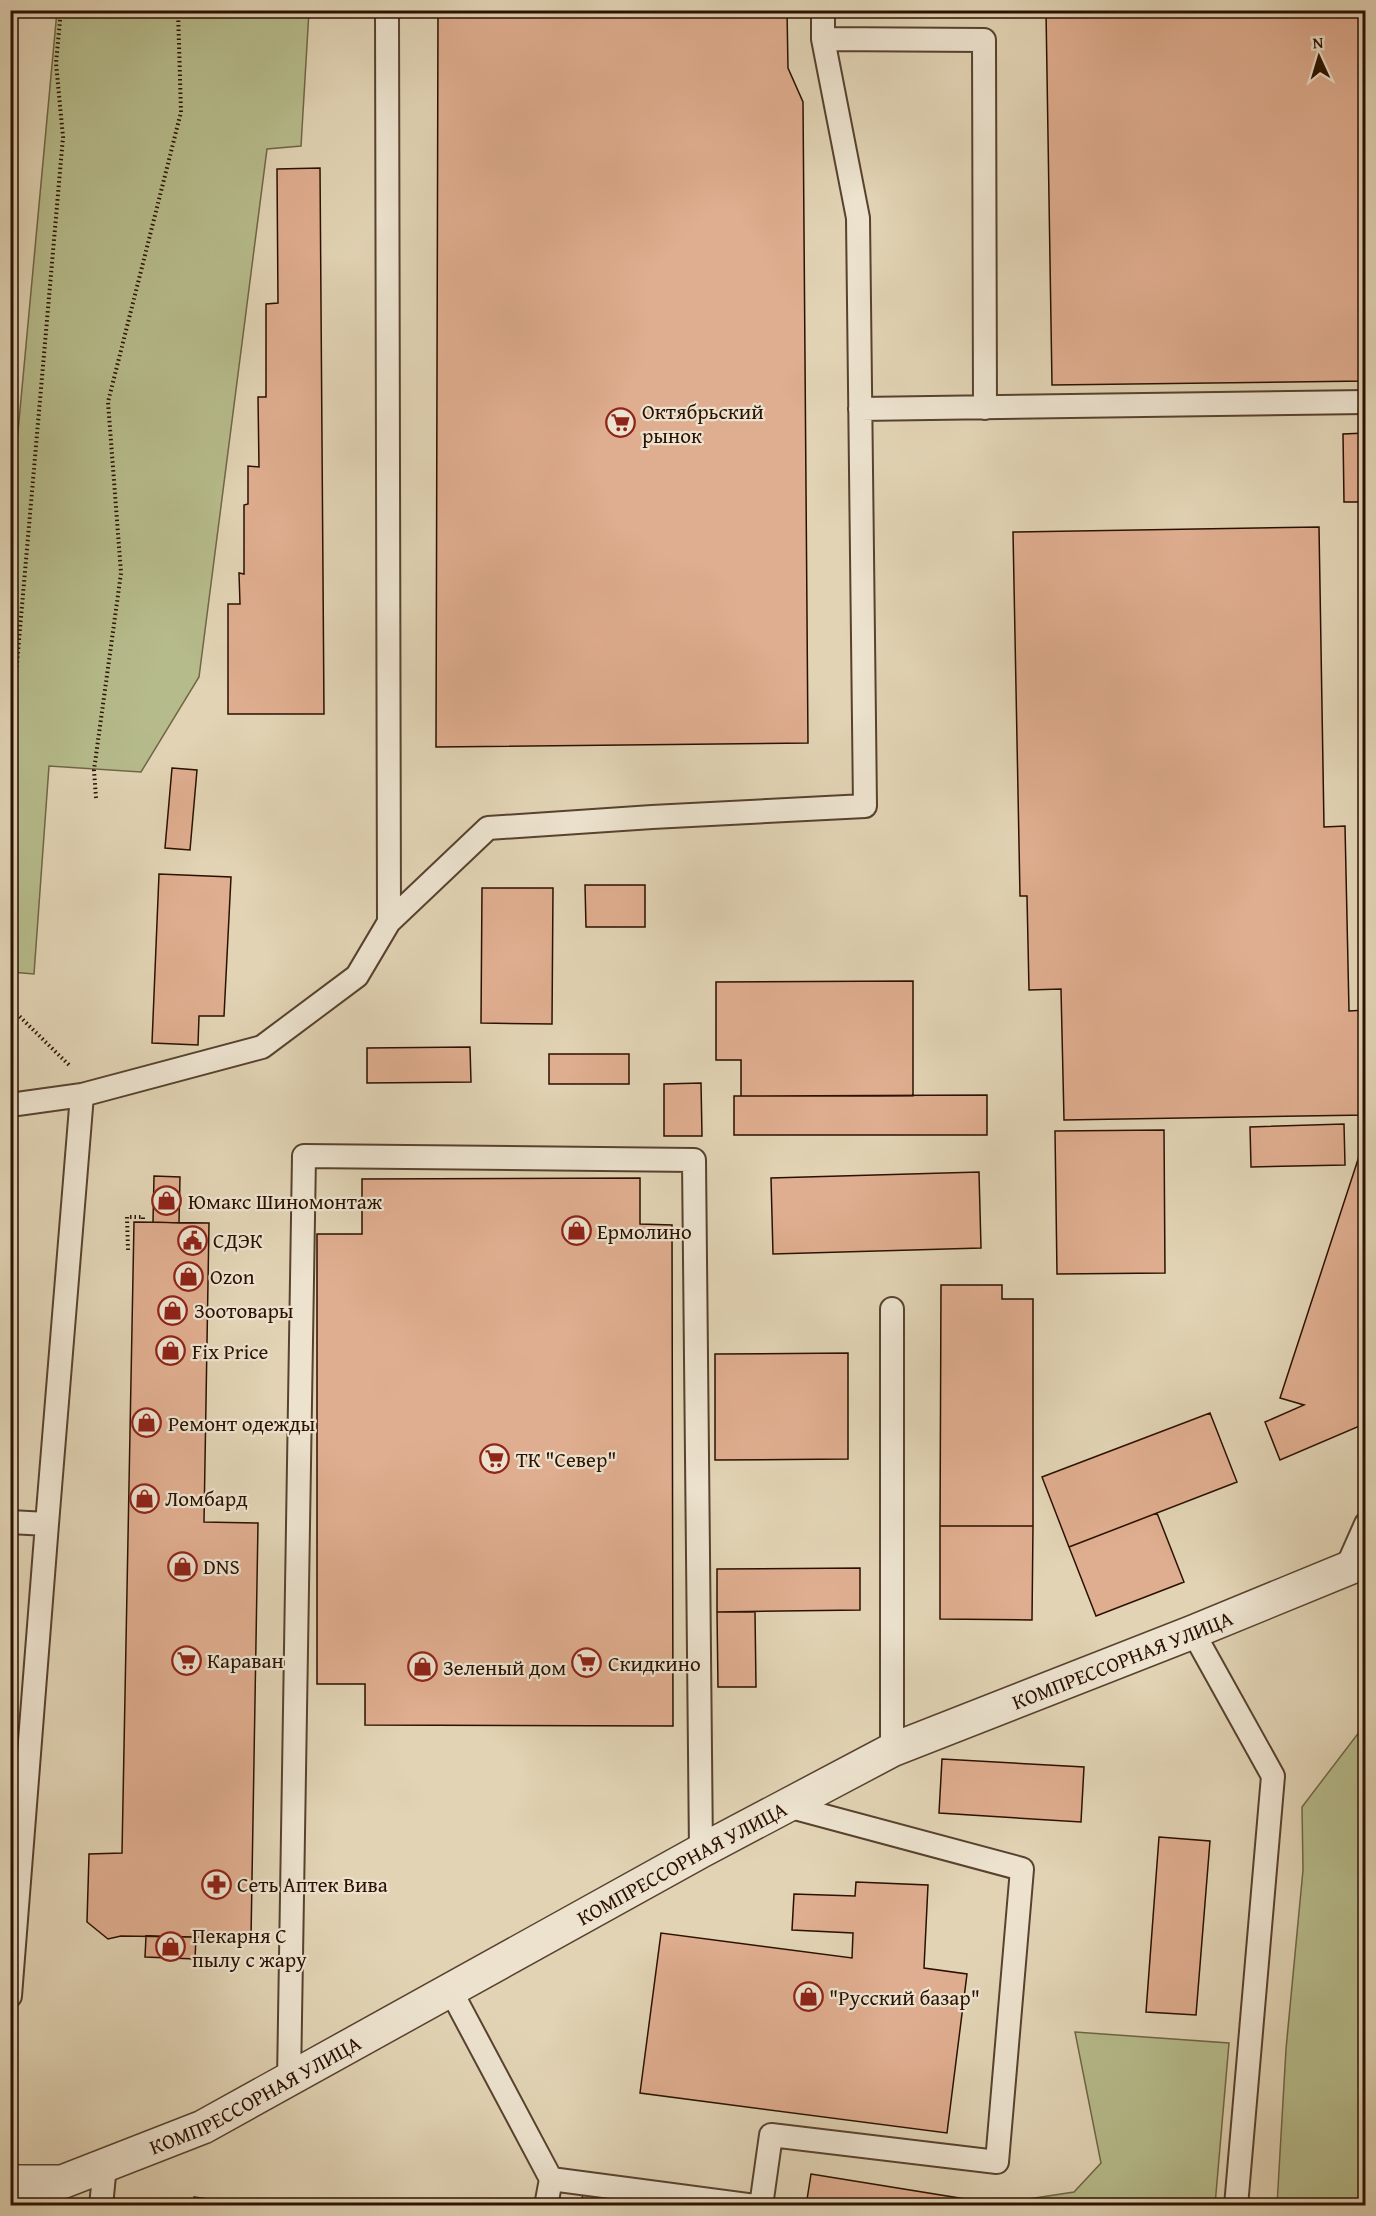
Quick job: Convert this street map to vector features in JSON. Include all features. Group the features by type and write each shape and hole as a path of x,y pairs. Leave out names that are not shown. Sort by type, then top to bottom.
{"street":[{"name":"КОМПРЕССОРНАЯ УЛИЦА","path":"10,2182 62,2182 202,2127 701,1851 892,1750 1193,1632 1356,1565"}],"lane":[{"path":"387,10 388,922"},
{"path":"10,1105 82,1095 262,1047 357,976 388,922 488,828 865,806 858,218 823,39 823,10"},
{"path":"823,39 984,40 985,408"},
{"path":"860,409 1365,402"},
{"path":"10,1996 82,1095"},
{"path":"289,2080 304,1156 694,1160 701,1851"},
{"path":"892,1309 892,1750"},
{"path":"10,1522 47,1524"},
{"path":"1356,1565 1365,1524"},
{"path":"1193,1632 1273,1776 1236,2205"},
{"path":"761,2205 771,2135 997,2162 1022,1869 787,1806"},
{"path":"451,1990 551,2179 546,2205"},
{"path":"101,2205 105,2165"},
{"path":"551,2179 755,2205"}],"path":[{"path":"10,743 63,137 56,63 61,10"},
{"path":"96,798 94,770 121,573 108,402 181,112 178,10"},
{"path":"10,1007 75,1071"},
{"path":"128,1250 127,1217 143,1217 143,1222"}],"green space":[{"path":"57,11 309,11 301,146 267,149 199,677 141,772 49,766 34,974 11,972 11,507"},
{"path":"1363,1727 1366,1727 1365,2205 1277,2205 1286,2049 1303,1870 1302,1807"},
{"path":"1075,2032 1229,2043 1215,2205 1021,2205 1022,2200 1074,2192 1101,2163"}],"building":[{"name":"Октябрьский рынок","path":"438,10 787,10 788,68 803,102 808,743 436,747"},
{"path":"1366,10 1366,381 1052,385 1046,11"},
{"path":"320,168 324,714 228,714 228,604 240,604 239,573 244,574 244,505 248,504 248,466 259,467 258,397 266,397 266,304 278,303 277,169"},
{"path":"1366,433 1366,502 1344,502 1343,434"},
{"path":"1319,527 1324,827 1345,826 1349,1011 1366,1010 1366,1115 1064,1120 1061,989 1029,990 1027,896 1020,896 1013,532"},
{"path":"172,768 197,770 190,850 165,848"},
{"path":"159,874 231,877 224,1016 199,1016 198,1045 152,1043"},
{"path":"585,885 645,885 645,927 586,927"},
{"path":"482,888 553,888 552,1024 481,1023"},
{"path":"913,981 913,1096 741,1096 741,1060 716,1060 716,982"},
{"path":"470,1047 471,1082 367,1083 367,1048"},
{"path":"549,1054 629,1054 629,1084 549,1084"},
{"path":"701,1083 702,1136 664,1136 664,1084"},
{"path":"987,1095 987,1135 734,1135 734,1096"},
{"path":"1344,1124 1345,1165 1251,1167 1250,1127"},
{"path":"1164,1130 1165,1273 1057,1274 1055,1131"},
{"path":"1366,1135 1366,1415 1362,1425 1280,1460 1265,1422 1304,1405 1280,1398"},
{"path":"979,1172 981,1248 773,1254 771,1178"},
{"path":"154,1176 180,1177 179,1223 153,1222"},
{"name":"ТК \"Север\"","path":"640,1178 640,1224 672,1225 673,1726 365,1725 365,1684 317,1684 317,1234 362,1234 362,1179"},
{"path":"134,1222 209,1223 204,1522 258,1523 251,1938 121,1936 108,1939 87,1922 89,1854 122,1853"},
{"path":"941,1285 1002,1285 1002,1299 1033,1299 1033,1526 940,1526"},
{"path":"848,1353 848,1459 715,1460 715,1354"},
{"path":"1210,1413 1237,1482 1069,1547 1042,1477"},
{"path":"1157,1513 1184,1582 1096,1616 1069,1547"},
{"path":"940,1526 1033,1526 1032,1620 940,1619"},
{"path":"860,1568 860,1610 717,1612 717,1569"},
{"path":"717,1612 755,1612 756,1687 718,1687"},
{"path":"942,1759 1084,1767 1081,1822 939,1813"},
{"path":"1159,1837 1210,1841 1196,2015 1146,2012"},
{"name":"\"Русский базар\"","path":"856,1882 928,1885 924,1968 967,1974 947,2133 640,2093 661,1933 852,1958 853,1933 792,1930 794,1894 855,1896"},
{"name":"Пекарня С пылу с жару","path":"146,1936 196,1937 195,1959 145,1957"},
{"path":"811,2174 990,2203 990,2206 806,2206"},
{"path":"583,2193 664,2206 581,2206"},
{"path":"194,2197 260,2206 193,2206"}],"place":[{"name":"Октябрьский рынок","path":"621,423"},
{"name":"Юмакс Шиномонтаж","path":"167,1201"},
{"name":"Ермолино","path":"576,1231"},
{"name":"СДЭК","path":"192,1240"},
{"name":"Ozon","path":"189,1276"},
{"name":"Зоотовары","path":"173,1310"},
{"name":"Fix Price","path":"171,1351"},
{"name":"Ремонт одежды","path":"147,1423"},
{"name":"ТК \"Север\"","path":"495,1459"},
{"name":"Ломбард","path":"144,1498"},
{"name":"DNS","path":"182,1566"},
{"name":"Караван","path":"186,1660"},
{"name":"Скидкино","path":"587,1663"},
{"name":"Зеленый дом","path":"422,1667"},
{"name":"Сеть Аптек Вива","path":"216,1884"},
{"name":"Пекарня С пылу с жару","path":"171,1947"},
{"name":"\"Русский базар\"","path":"808,1997"}]}
